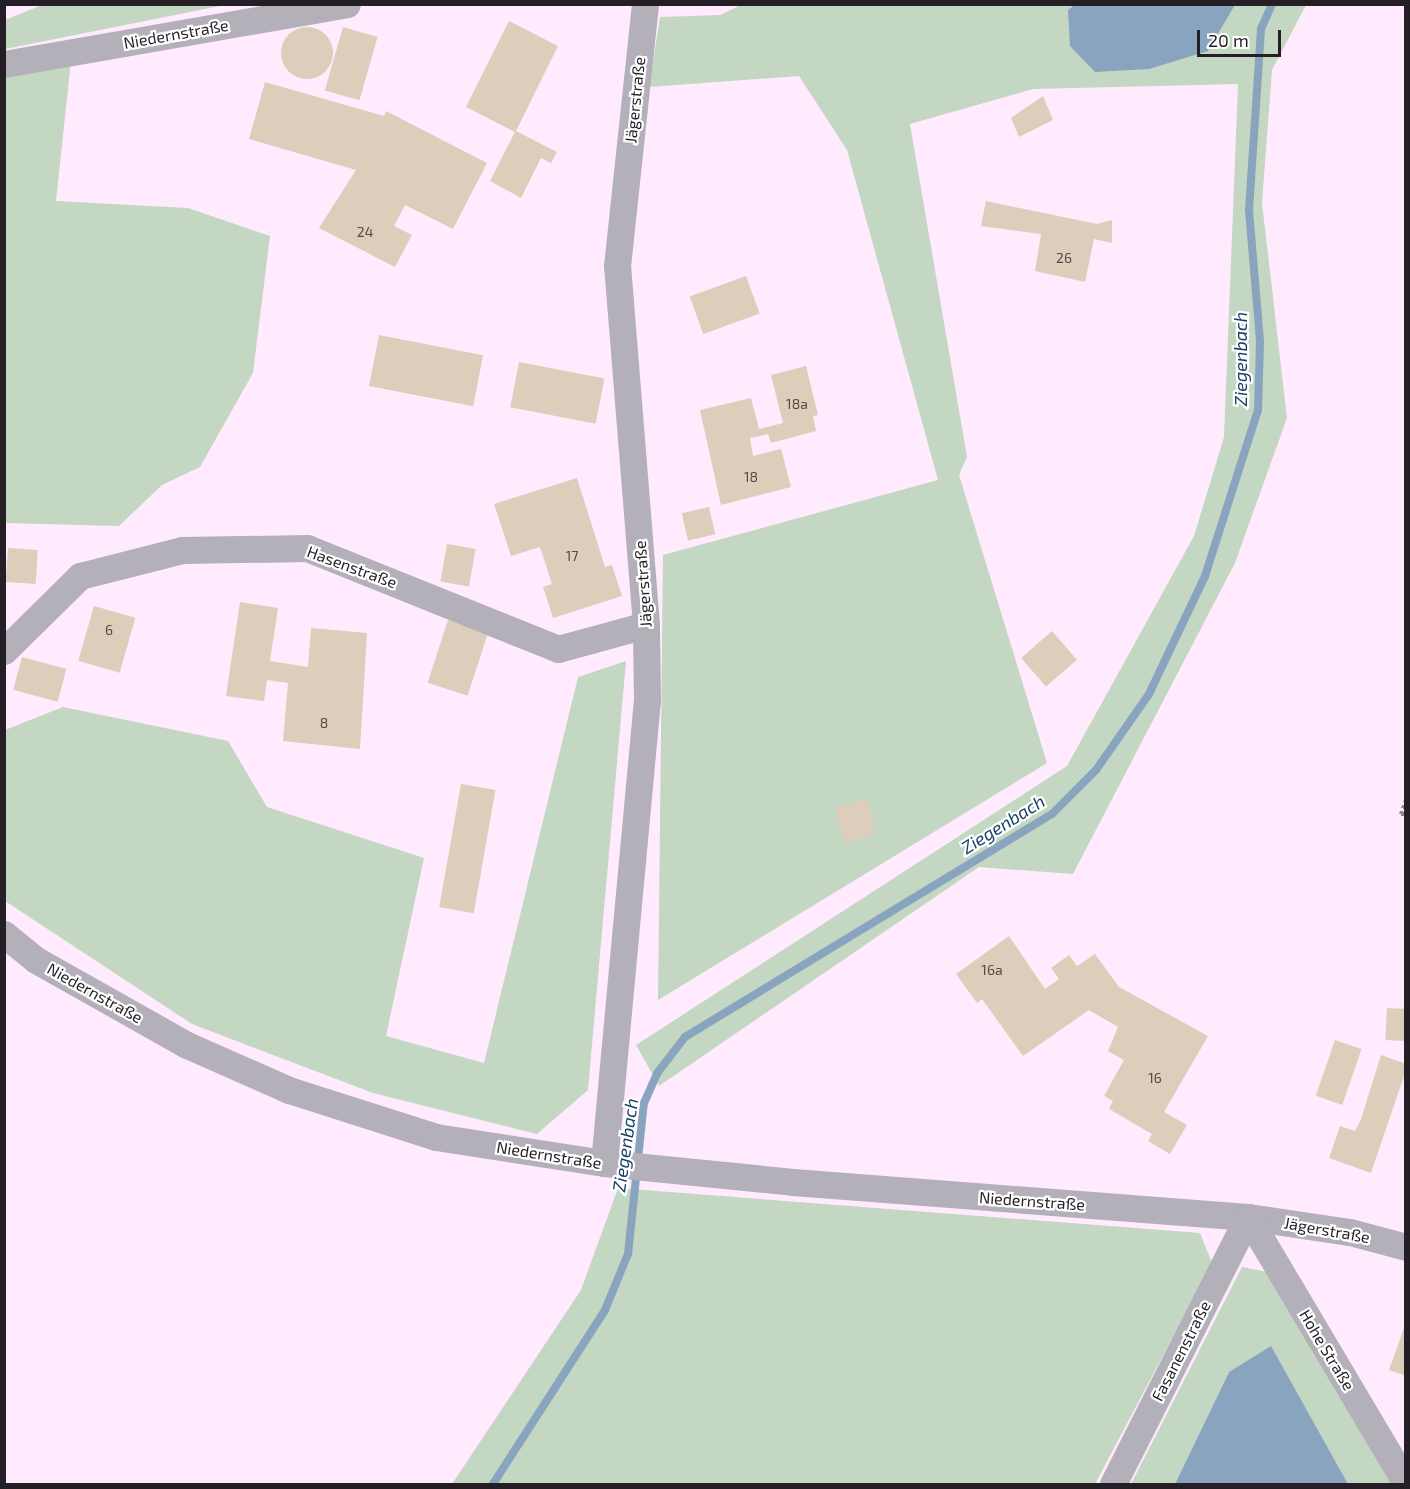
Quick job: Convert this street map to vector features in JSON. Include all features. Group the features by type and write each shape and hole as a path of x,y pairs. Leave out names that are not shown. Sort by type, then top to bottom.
{"street":[{"name":"Niedernstraße","path":"4,64 347,4"},
{"name":"Jägerstraße","path":"611,1164 647,701 646,625 616,266 645,4"},
{"name":"Hasenstraße","path":"4,651 80,576 182,550 306,548 558,648 646,625"},
{"name":"Niedernstraße","path":"4,934 36,960 187,1045 289,1090 436,1137 655,1169 1248,1217"},
{"name":"Jägerstraße","path":"1248,1217 1350,1232 1406,1247"},
{"name":"Hohe Straße","path":"1248,1217 1406,1483"},
{"name":"Fasanenstraße","path":"1113,1485 1248,1217"}],"path":[{"path":"1406,800 1401,814 1406,814"}],"green space":[{"path":"743,4 1076,5 1068,10 1208,51 1235,5 1306,5 1272,70 1262,203 1287,418 1235,563 1073,874 979,867 659,1086 636,1045 1067,766 1194,536 1224,437 1238,84 1033,89 910,124 967,457 959,475 1047,763 658,1000 663,555 938,480 847,150 799,76 649,87 660,17 720,15"},
{"path":"42,5 225,5 5,49 5,20"},
{"path":"71,61 56,201 188,208 270,236 253,373 200,467 162,485 119,526 5,523 5,74"},
{"path":"626,661 588,1090 537,1134 373,1093 192,1024 5,901 5,730 63,707 228,741 267,807 424,858 386,1036 484,1063 578,677"},
{"path":"618,1188 1200,1233 1212,1263 1095,1484 452,1484 581,1290"},
{"path":"1242,1267 1268,1272 1396,1484 1348,1484 1271,1347 1229,1372 1175,1484 1131,1484"}],"water":[{"path":"1076,4 1235,5 1208,51 1149,69 1095,72 1070,46 1068,10"},
{"path":"1271,1346 1348,1484 1175,1484 1229,1372"}],"building":[{"path":"509,21 558,46 516,131 557,152 551,163 541,158 521,198 490,181 515,132 466,107"},
{"path":"307,27 321,31 329,39 333,53 329,67 321,75 307,79 293,75 285,67 281,53 285,39 293,31"},
{"path":"343,27 378,37 359,100 325,90"},
{"path":"265,82 384,116 386,111 487,163 453,229 405,205 394,226 412,235 395,267 319,228 356,170 249,139"},
{"path":"1043,96 1053,120 1019,137 1011,118"},
{"path":"986,201 1097,224 1112,220 1112,243 1094,239 1085,282 1035,271 1041,234 981,226"},
{"path":"746,276 760,314 703,334 690,297"},
{"path":"379,335 483,355 473,406 369,386"},
{"path":"519,362 604,379 596,424 510,407"},
{"path":"806,366 818,415 813,416 816,431 771,443 768,434 750,438 753,456 781,449 791,487 721,505 700,410 751,398 759,429 783,423 771,375"},
{"path":"577,478 605,567 612,565 622,596 553,618 543,587 552,584 540,547 511,556 494,504"},
{"path":"709,507 715,534 688,541 682,513"},
{"path":"447,544 476,549 469,586 440,581"},
{"path":"8,548 38,550 36,584 6,582"},
{"path":"240,602 278,608 270,661 308,667 311,628 367,633 360,749 283,741 288,683 267,680 264,701 226,696"},
{"path":"94,606 135,618 120,673 78,661"},
{"path":"448,620 488,633 468,696 428,683"},
{"path":"1052,631 1077,660 1046,687 1021,658"},
{"path":"22,657 66,669 58,702 13,690"},
{"path":"461,784 495,790 474,913 439,907"},
{"path":"867,799 876,834 844,842 835,807"},
{"path":"1009,936 1045,989 1059,979 1051,968 1069,955 1077,966 1095,954 1119,987 1208,1036 1164,1112 1187,1125 1170,1154 1148,1141 1152,1134 1109,1109 1113,1101 1104,1096 1124,1060 1108,1051 1118,1027 1089,1010 1023,1056 982,999 977,1003 956,974"},
{"path":"1387,1008 1406,1009 1404,1041 1385,1040"},
{"path":"1335,1040 1361,1049 1342,1105 1316,1096"},
{"path":"1381,1055 1406,1064 1406,1070 1371,1173 1329,1158 1340,1126 1355,1131"},
{"path":"1406,1325 1406,1376 1389,1370"}],"waterway":[{"name":"Ziegenbach","path":"493,1484 605,1310 628,1254 644,1103 658,1072 685,1037 1052,814 1096,770 1149,694 1205,576 1258,410 1260,341 1249,210 1261,29 1272,4"}]}
